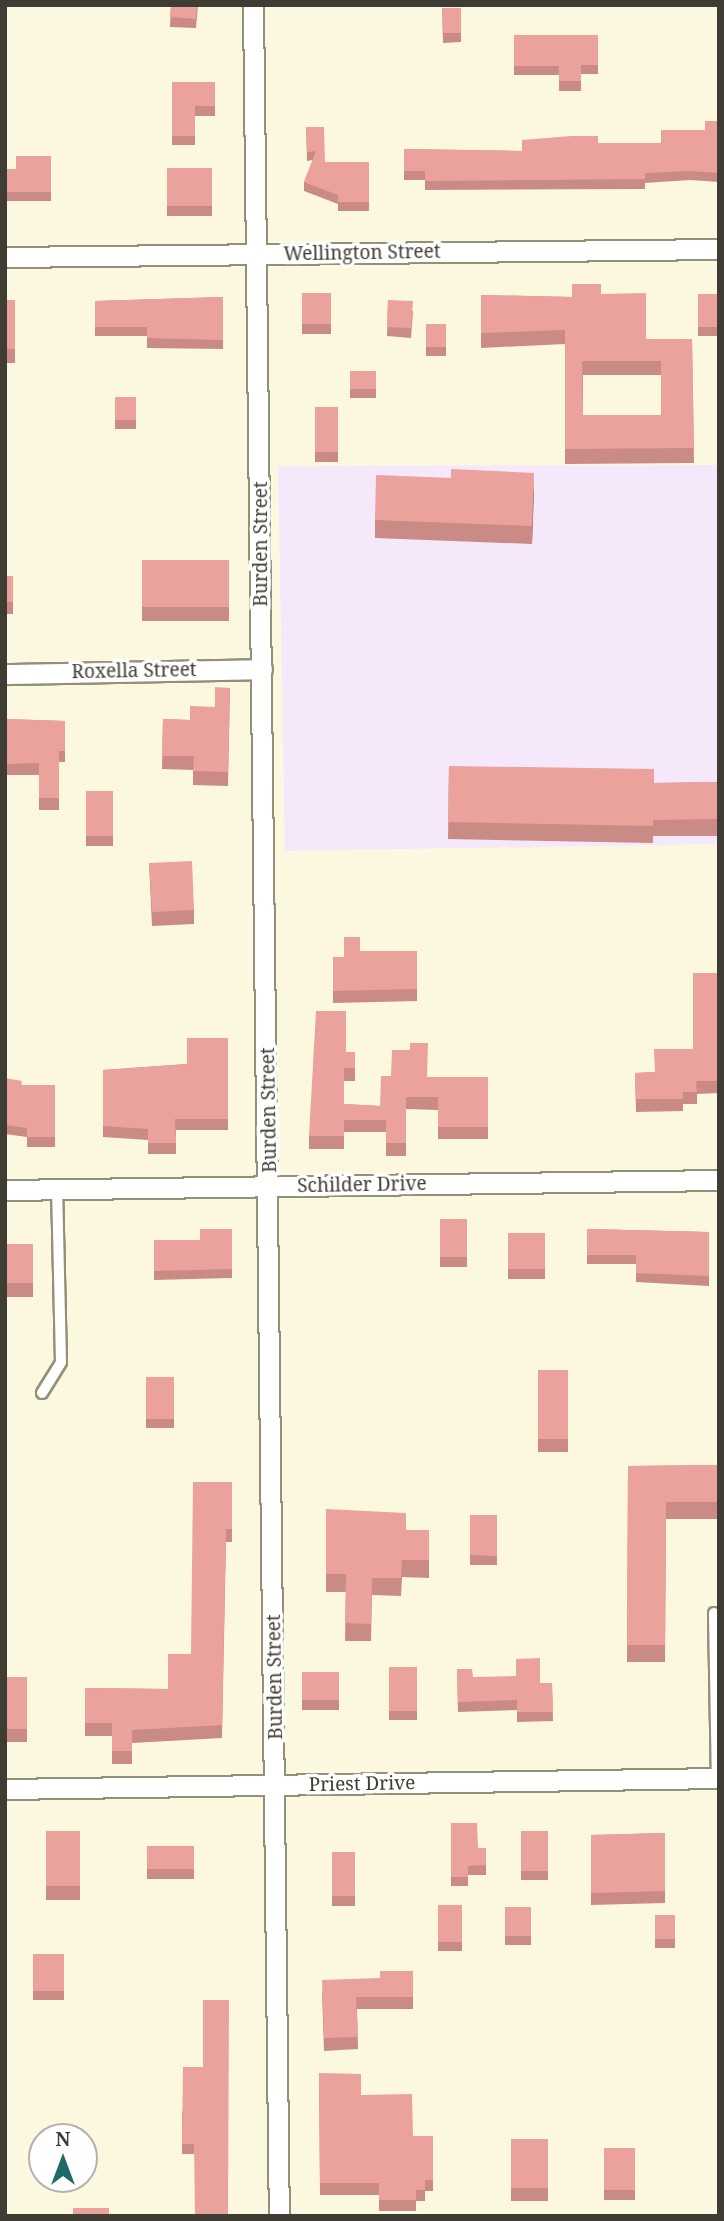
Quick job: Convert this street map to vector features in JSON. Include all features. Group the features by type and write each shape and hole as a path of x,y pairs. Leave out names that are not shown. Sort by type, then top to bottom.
{"street":[{"name":"Burden Street","path":"253,5 271,1186 279,2216"},
{"name":"Wellington Street","path":"5,257 719,249"},
{"name":"Roxella Street","path":"5,674 262,669"},
{"name":"Schilder Drive","path":"5,1191 719,1180"},
{"name":"Priest Drive","path":"5,1789 718,1778"}],"lane":[{"path":"41,1393 61,1362 57,1190"},
{"path":"714,1614 718,1778"}],"shaded area":[{"path":"719,465 719,844 285,851 278,466"}],"building":[{"path":"171,5 197,5 196,19 170,17"},
{"path":"442,8 461,8 461,33 443,33"},
{"path":"514,35 598,35 598,65 581,65 581,81 559,81 559,66 514,66"},
{"path":"172,82 215,82 215,106 195,106 195,136 172,136"},
{"path":"705,121 719,121 719,173 645,173 645,179 425,181 425,171 404,171 404,149 522,151 522,140 571,136 598,136 598,143 661,143 661,130 705,130"},
{"path":"306,127 324,127 325,162 369,162 369,202 338,202 338,195 304,182 316,151 307,152"},
{"path":"16,156 51,156 51,192 5,192 5,169 16,169"},
{"path":"167,168 212,168 212,206 167,206"},
{"path":"572,284 601,284 601,294 646,293 646,339 692,339 694,448 565,449 565,330 481,333 481,295 572,297","holes":["582,361 661,361 661,415 583,415"]},
{"path":"302,293 331,293 331,324 302,324"},
{"path":"698,294 719,294 719,327 698,327"},
{"path":"223,297 223,340 147,338 147,327 95,327 95,301"},
{"path":"5,300 15,300 15,349 5,349"},
{"path":"388,300 413,301 411,328 387,327"},
{"path":"426,324 446,324 446,347 426,347"},
{"path":"350,371 376,371 376,389 350,389"},
{"path":"115,397 136,397 136,420 115,420"},
{"path":"315,407 338,407 338,452 315,452"},
{"path":"451,469 534,473 532,526 375,520 376,475 451,478"},
{"path":"142,560 229,560 229,607 142,607"},
{"path":"5,576 13,576 13,602 5,602"},
{"path":"215,687 230,688 228,772 193,771 194,756 162,756 163,719 190,720 190,706 215,707"},
{"path":"5,719 65,721 65,751 59,751 59,798 39,798 39,763 5,764"},
{"path":"449,766 654,769 654,783 719,782 719,819 653,820 653,826 448,822"},
{"path":"86,791 113,791 113,836 86,836"},
{"path":"192,861 194,910 152,912 149,863"},
{"path":"344,937 360,937 360,951 417,951 417,989 333,991 333,957 344,957"},
{"path":"693,973 719,973 719,1081 696,1081 697,1092 683,1092 683,1099 636,1099 635,1073 655,1072 654,1049 693,1049"},
{"path":"316,1011 346,1011 346,1052 355,1052 355,1068 344,1068 344,1104 380,1106 381,1076 391,1076 392,1050 410,1050 410,1043 428,1043 427,1077 488,1077 488,1127 438,1127 438,1097 406,1097 406,1143 386,1143 386,1120 344,1120 344,1136 309,1136"},
{"path":"187,1038 228,1038 228,1119 175,1119 176,1143 148,1143 148,1129 103,1126 103,1070 187,1064"},
{"path":"5,1078 22,1081 21,1085 55,1085 55,1137 27,1137 27,1128 5,1125"},
{"path":"440,1219 467,1219 467,1257 440,1257"},
{"path":"200,1229 232,1229 232,1269 154,1271 154,1240 200,1240"},
{"path":"587,1229 709,1232 709,1276 636,1273 636,1255 587,1255"},
{"path":"508,1233 545,1233 545,1269 508,1269"},
{"path":"5,1244 33,1244 33,1283 5,1283"},
{"path":"538,1370 568,1370 568,1439 538,1439"},
{"path":"146,1377 174,1377 174,1419 146,1419"},
{"path":"719,1465 719,1502 666,1502 665,1645 627,1645 628,1466"},
{"path":"193,1482 232,1482 232,1529 226,1529 222,1725 132,1730 132,1751 112,1751 112,1723 85,1723 85,1688 168,1689 168,1654 191,1654"},
{"path":"326,1509 406,1513 406,1530 429,1530 429,1560 402,1560 401,1578 372,1578 371,1624 345,1623 346,1574 326,1574"},
{"path":"470,1515 497,1515 497,1556 470,1555"},
{"path":"540,1658 540,1683 552,1683 553,1712 517,1712 517,1700 458,1702 457,1669 472,1669 473,1677 516,1676 516,1659"},
{"path":"389,1667 417,1667 417,1711 389,1711"},
{"path":"302,1672 339,1672 339,1700 302,1700"},
{"path":"5,1677 27,1677 27,1729 5,1729"},
{"path":"451,1823 477,1823 478,1848 486,1848 486,1865 468,1866 468,1877 451,1877"},
{"path":"46,1831 80,1831 80,1886 46,1886"},
{"path":"521,1831 548,1831 548,1871 521,1871"},
{"path":"665,1833 665,1891 591,1893 591,1835"},
{"path":"147,1846 194,1846 194,1869 147,1869"},
{"path":"332,1852 355,1852 355,1896 332,1896"},
{"path":"438,1905 462,1905 462,1942 438,1942"},
{"path":"505,1907 531,1907 531,1936 505,1936"},
{"path":"655,1915 675,1915 675,1939 655,1939"},
{"path":"33,1954 64,1954 64,1991 33,1991"},
{"path":"380,1971 413,1971 413,1997 356,1997 358,2037 324,2038 322,1980 380,1978"},
{"path":"203,2000 229,2000 228,2216 195,2216 194,2144 182,2144 183,2067 203,2067"},
{"path":"319,2073 361,2074 361,2095 412,2094 413,2136 433,2136 433,2180 425,2180 425,2190 416,2190 416,2200 379,2200 379,2183 320,2183"},
{"path":"511,2139 548,2139 548,2188 511,2188"},
{"path":"604,2148 635,2148 635,2190 604,2190"},
{"path":"73,2208 109,2208 109,2216 73,2216"}]}
